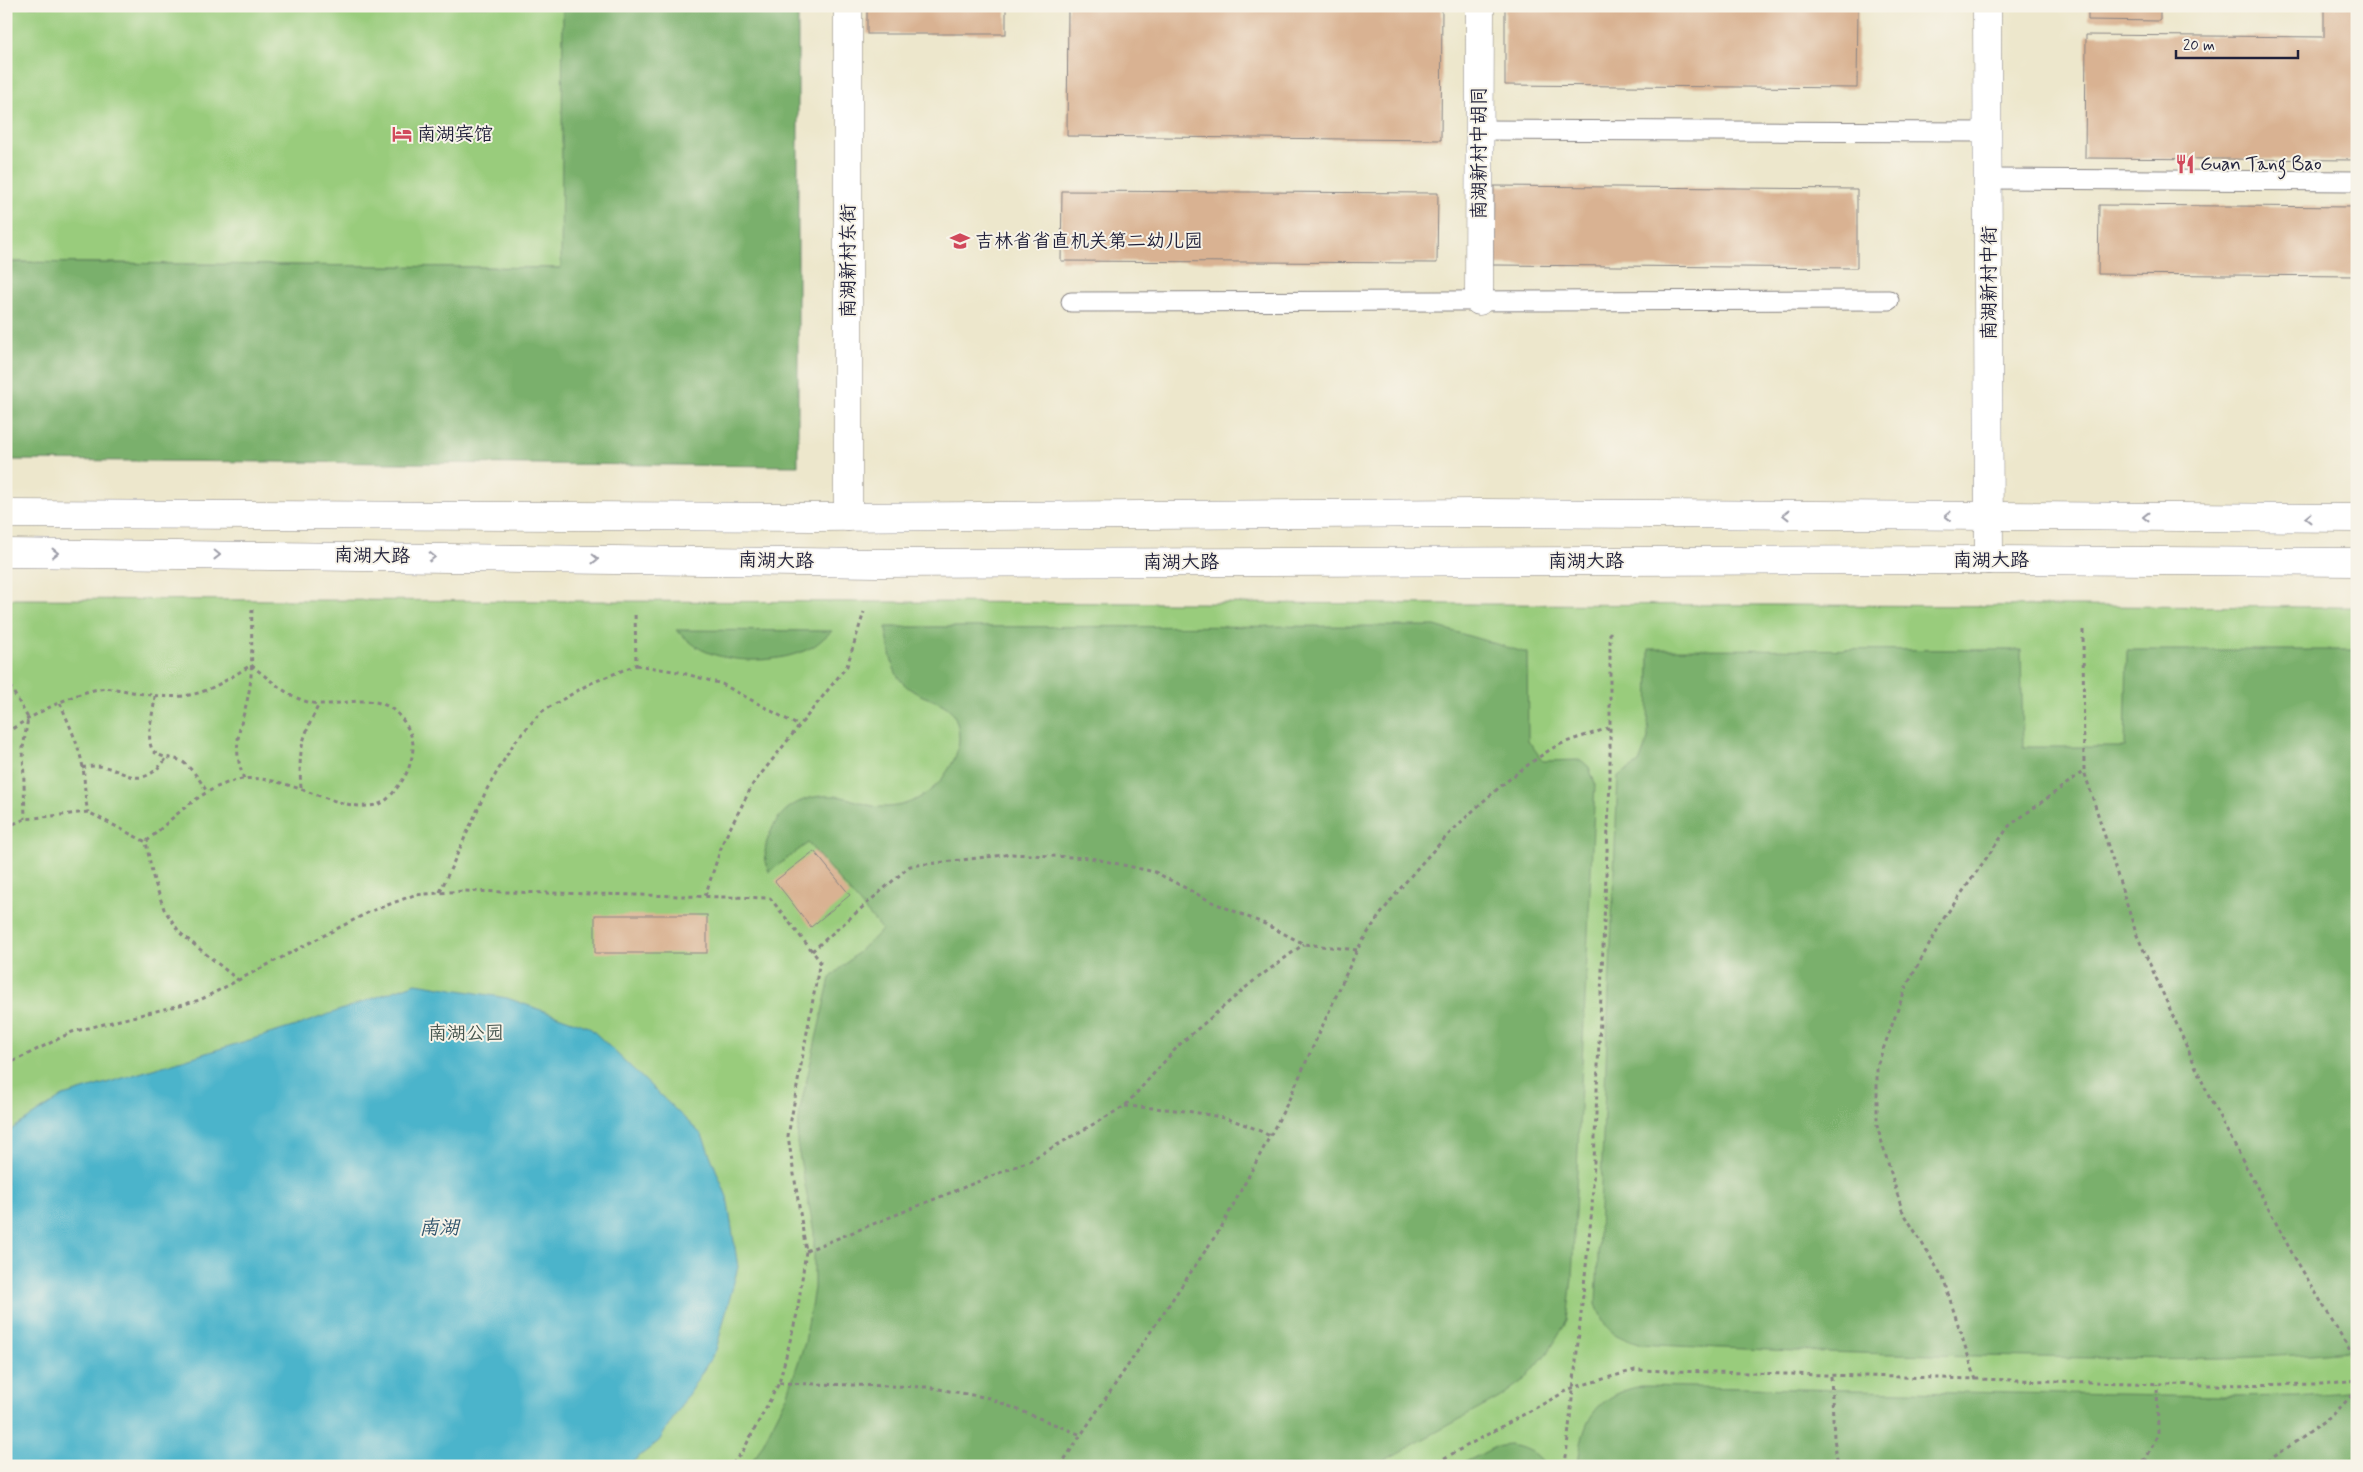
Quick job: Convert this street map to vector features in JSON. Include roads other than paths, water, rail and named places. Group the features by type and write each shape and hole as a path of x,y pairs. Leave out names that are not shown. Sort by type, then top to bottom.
{"main road":[{"name":"南湖新村东街","path":"848,6 848,517"},
{"name":"南湖新村中胡同","path":"1479,301 1480,6"},
{"name":"南湖新村中街","path":"1987,6 1991,516 1989,560"},
{"path":"6,514 848,517 1470,514 2357,518"},
{"name":"南湖大路","path":"6,553 878,563 1989,560 2357,562"}],"lane":[{"path":"1479,130 1988,132"},
{"path":"1988,179 2357,181"},
{"path":"1071,302 1889,300"}],"water":[{"name":"南湖","path":"416,983 507,998 589,1027 702,1135 727,1197 738,1267 716,1350 659,1441 627,1466 6,1466 6,1133 63,1096 296,1026"}],"place":[{"name":"南湖宾馆","path":"402,134"},
{"name":"Guan Tang Bao","path":"2185,164"},
{"name":"吉林省省直机关第二幼儿园","path":"960,241"}],"park label":[{"name":"南湖公园","path":"466,1033"}]}
